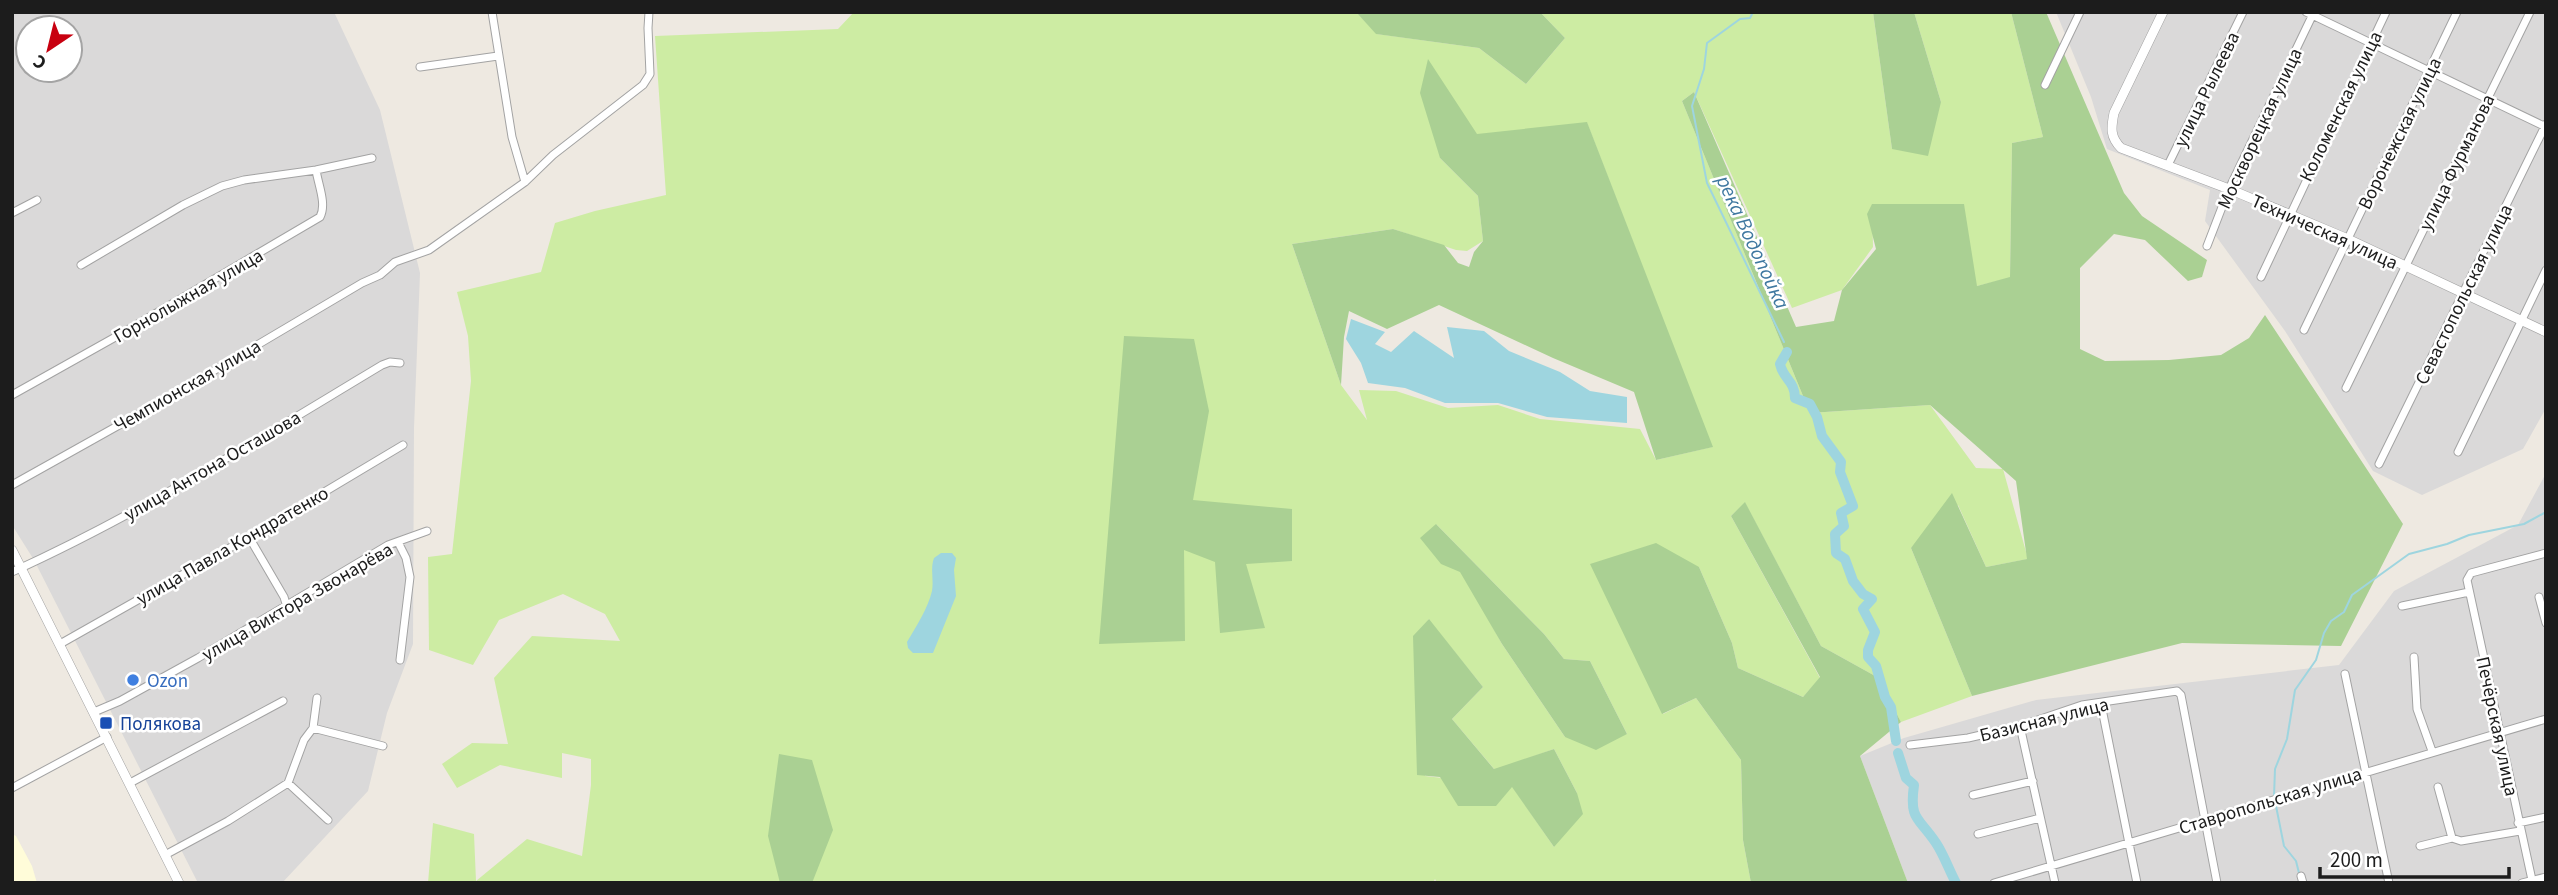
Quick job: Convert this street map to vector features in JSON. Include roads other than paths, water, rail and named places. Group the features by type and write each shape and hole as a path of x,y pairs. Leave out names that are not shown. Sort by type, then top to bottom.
{"street":[{"path":"492,12 512,137 525,181"},
{"name":"Чемпионская улица","path":"12,485 380,275 395,262 429,250 525,181 553,155 643,85 650,74 649,12"},
{"path":"2045,85 2080,12"},
{"name":"Техническая улица","path":"2163,12 2114,113 2110,129 2114,141 2121,148 2229,189 2348,239 2546,332"},
{"name":"улица Рылеева","path":"2168,165 2243,12"},
{"name":"Коломенская улица","path":"2261,277 2386,12"},
{"name":"Воронежская улица","path":"2304,330 2457,12"},
{"name":"улица Фурманова","path":"2346,388 2529,12"},
{"path":"2311,13 2545,126"},
{"name":"Москворецкая улица","path":"2207,246 2229,189 2311,13"},
{"path":"420,67 498,56"},
{"name":"Севастопольская улица","path":"2379,464 2545,126"},
{"path":"81,265 183,205 222,186 372,158"},
{"name":"Горнолыжная улица","path":"12,394 120,335 320,217 323,204 316,170"},
{"path":"12,213 37,200"},
{"path":"2458,452 2546,270"},
{"name":"улица Антона Осташова","path":"12,572 54,554 197,474 382,365 400,363"},
{"name":"улица Павла Кондратенко","path":"60,644 249,537 403,445"},
{"name":"улица Виктора Звонарёва","path":"94,712 142,689 287,607 388,545 427,531"},
{"path":"249,537 284,597 287,607"},
{"path":"398,542 406,558 410,578 400,660"},
{"path":"12,550 179,883"},
{"name":"Печёрская улица","path":"2535,881 2519,827 2467,580 2472,573 2546,553"},
{"path":"2402,606 2469,592"},
{"path":"2539,597 2546,623"},
{"path":"2414,657 2417,709 2432,751"},
{"path":"2345,674 2389,883"},
{"name":"Базисная улица","path":"1910,745 1968,738 2020,726 2082,705 2177,691 2205,819"},
{"path":"165,855 228,821 288,783 304,740 313,728 317,698"},
{"path":"130,783 283,701"},
{"path":"2101,704 2137,883"},
{"name":"Ставропольская улица","path":"1994,883 2546,719"},
{"path":"2020,726 2055,883"},
{"path":"313,728 383,746"},
{"path":"12,788 107,737"},
{"path":"1973,795 2033,780"},
{"path":"288,783 328,820"},
{"path":"2438,787 2452,838"},
{"path":"2420,846 2452,838 2461,841 2519,827 2546,817"},
{"path":"1978,834 2040,818"},
{"path":"2205,819 2217,883"},
{"path":"2522,883 2546,877"}],"water":[{"path":"1351,319 1385,332 1375,344 1391,352 1414,331 1454,358 1447,327 1484,331 1509,351 1560,372 1590,391 1627,397 1627,423 1547,417 1498,403 1445,403 1405,388 1368,383 1361,363 1346,339"},
{"path":"941,553 952,553 956,558 956,596 933,653 913,653 907,642 928,604 932,591 934,558"}],"waterway":[{"name":"река Водопойка","path":"1753,12 1750,18 1740,19 1707,43 1704,69 1692,106 1707,183 1784,342"},
{"path":"1787,352 1780,364 1793,388 1795,398 1810,404 1822,436 1841,462 1840,472 1853,506 1841,513 1844,526 1835,534 1836,553 1845,559 1853,581 1863,594 1872,599 1863,609 1875,632 1868,657 1876,666 1885,697 1891,707 1896,741"},
{"path":"2274,796 2275,769 2287,739 2295,690 2316,660 2324,633 2331,621 2344,612 2352,595 2409,554 2469,535 2524,524 2546,512"},
{"path":"1898,753 1906,778 1914,785 1914,812 1939,848 1956,883"},
{"path":"2275,801 2284,846 2296,861 2299,873"}],"place":[{"name":"Ozon","path":"133,680"},
{"name":"Полякова","path":"106,723"}]}
